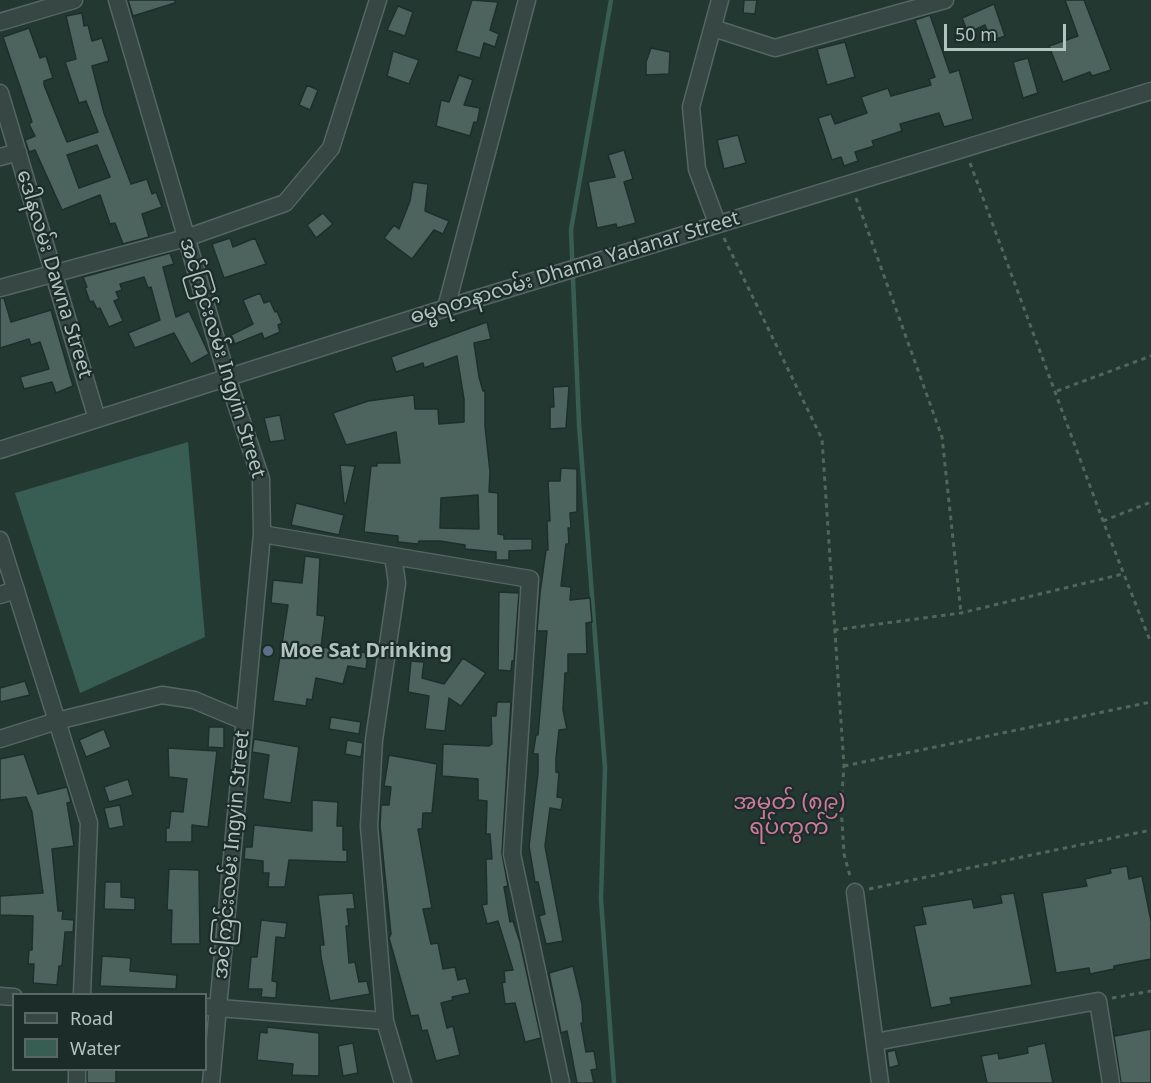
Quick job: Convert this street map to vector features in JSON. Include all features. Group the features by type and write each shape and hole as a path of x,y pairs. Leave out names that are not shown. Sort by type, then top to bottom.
{"street":[{"path":"0,22 74,0"},
{"name":"အင်ကြင်းလမ်း Ingyin Street","path":"117,0 227,377 261,479 262,534 212,1008 212,1083"},
{"path":"0,288 186,238 285,203 331,148 378,0"},
{"path":"446,308 527,0"},
{"path":"717,223 697,169 691,107 720,0"},
{"path":"713,28 775,48 903,6 945,0"},
{"name":"ဓမ္မရတနာလမ်း Dhama Yadanar Street","path":"0,450 717,223 851,185 964,147 1151,91"},
{"name":"ဒေါနလမ်း Dawna Street","path":"0,93 97,420"},
{"path":"0,157 18,152"},
{"path":"262,534 530,579 512,854 561,1083"},
{"path":"0,540 8,593 57,721 90,823 82,993"},
{"path":"393,556 397,583 374,740 369,826 385,1021 403,1083"},
{"path":"0,740 57,721 162,695 194,700 244,721"},
{"path":"855,892 880,1083"},
{"path":"874,1042 1098,1001 1111,1083"},
{"path":"212,1008 385,1021"}],"path":[{"path":"964,147 1103,521 1151,643"},
{"path":"851,185 942,437 961,613"},
{"path":"717,223 822,439 844,766 841,806 843,854 855,892 1151,830"},
{"path":"1056,392 1151,356"},
{"path":"1103,521 1151,502"},
{"path":"834,630 961,613 1123,574"},
{"path":"844,766 1151,702"},
{"path":"1098,1001 1151,991"}],"water":[{"path":"188,442 205,637 80,693 15,493"}],"building":[{"path":"128,0 175,0 175,3 133,16"},
{"path":"472,0 498,2 490,30 499,34 495,47 484,43 480,58 456,51"},
{"path":"744,0 757,0 755,14 743,13"},
{"path":"1065,0 1084,0 1111,70 1092,76 1090,72 1063,82 1049,46 1078,36"},
{"path":"994,4 1005,36 991,41 985,25 968,33 962,18"},
{"path":"398,6 413,12 405,36 387,30"},
{"path":"82,13 84,26 88,25 92,41 102,38 109,61 92,66 104,113 131,184 147,179 152,194 156,192 162,207 142,214 149,237 123,244 115,223 110,224 100,195 62,210 35,150 29,152 25,140 35,136 29,124 32,122 3,37 29,28 40,58 46,56 53,78 44,81 44,85 67,142 98,132 86,101 79,103 65,62 76,59 66,16","holes":["97,145 110,177 79,188 67,155"]},
{"path":"930,15 950,73 959,70 973,119 944,127 939,113 900,124 902,131 872,141 874,146 855,152 858,161 844,166 841,157 832,160 818,118 831,114 835,124 867,113 861,97 888,88 891,96 931,85 929,79 935,77 915,20"},
{"path":"845,42 855,77 827,85 817,49"},
{"path":"651,48 670,52 669,74 646,75 646,62"},
{"path":"393,51 419,60 409,84 387,76"},
{"path":"1028,58 1038,93 1023,98 1013,62"},
{"path":"459,75 473,80 464,105 480,108 477,123 474,122 470,136 436,126 441,100 449,102"},
{"path":"307,85 318,90 310,110 299,105"},
{"path":"738,135 746,163 724,169 717,140"},
{"path":"624,150 633,179 624,182 636,223 617,228 616,224 597,228 588,182 615,177 608,155"},
{"path":"413,182 428,184 425,211 449,221 443,234 434,230 412,259 384,238 394,225 399,229 410,201"},
{"path":"323,213 333,224 316,238 307,225"},
{"path":"230,238 233,247 255,238 266,264 224,278 212,244"},
{"path":"170,253 174,264 163,267 176,317 189,311 209,354 191,364 174,333 135,348 128,333 160,320 151,287 148,288 144,277 120,284 122,290 116,292 119,299 114,301 123,321 109,327 100,308 97,309 93,301 90,302 85,288 87,287 83,277"},
{"path":"260,293 264,303 270,301 275,312 277,311 282,323 278,325 280,332 264,339 262,333 235,344 231,335 253,324 243,300"},
{"path":"0,298 4,298 11,322 51,310 73,386 56,393 52,382 24,389 20,377 49,369 40,342 31,345 29,339 0,348"},
{"path":"487,322 491,339 474,343 479,377 483,391 485,390 489,492 498,493 498,534 504,535 504,539 532,539 532,550 509,551 509,560 496,560 496,552 465,549 465,545 440,541 419,541 418,544 398,542 398,536 364,532 371,466 377,466 377,463 400,463 396,432 346,445 333,413 368,401 414,395 415,409 438,409 439,424 464,422 464,399 457,356 424,368 423,363 396,372 391,357","holes":["478,495 479,529 440,528 441,498"]},
{"path":"569,386 566,428 550,429 550,407 554,407 553,387"},
{"path":"280,415 285,440 270,442 264,418"},
{"path":"340,465 355,466 346,504 344,503"},
{"path":"561,468 577,469 577,512 570,513 571,528 568,528 569,544 566,544 561,586 571,587 570,600 590,598 592,622 586,623 587,654 568,654 568,673 565,673 563,710 567,729 559,730 556,758 556,772 559,773 557,797 563,798 561,810 550,808 545,846 563,941 546,944 539,916 545,914 538,882 535,882 529,846 538,773 538,754 533,754 536,735 538,735 547,631 537,631 540,593 546,550 548,550 547,521 550,521 548,481 560,481"},
{"path":"296,503 344,515 339,535 291,525"},
{"path":"305,556 320,558 317,615 325,616 321,647 368,653 366,669 348,666 343,684 316,678 312,700 307,699 306,706 273,701 288,605 271,603 273,580 302,583"},
{"path":"499,592 519,593 514,661 512,661 511,671 498,670"},
{"path":"463,658 486,673 461,706 449,698 445,731 425,729 429,696 408,692 411,661 424,662 422,678 444,684"},
{"path":"25,681 30,695 0,702 0,688"},
{"path":"497,702 511,702 502,853 508,886 504,887 510,922 513,921 520,942 541,1038 525,1042 515,1003 505,1004 502,983 505,982 504,971 513,970 498,921 487,924 482,905 487,904 486,859 492,859 490,834 486,834 487,801 478,800 478,779 442,776 443,744 489,746 492,744 491,716 496,716"},
{"path":"331,717 361,722 359,734 329,729"},
{"path":"209,727 224,727 224,748 208,747"},
{"path":"104,729 111,747 86,757 79,740"},
{"path":"254,739 299,747 291,803 263,799 269,755 252,752"},
{"path":"347,740 363,743 361,757 345,754"},
{"path":"168,748 217,751 208,827 192,825 192,842 166,842 166,828 169,828 171,811 183,812 187,779 169,777"},
{"path":"24,754 38,794 67,787 71,802 67,803 74,846 52,849 58,911 63,911 62,919 74,920 73,932 65,932 62,966 59,966 57,985 33,983 34,964 28,964 29,950 32,950 33,916 0,915 0,896 43,893 32,812 26,797 0,800 0,759"},
{"path":"389,755 437,764 432,813 423,813 422,829 418,829 432,908 423,909 431,944 438,943 443,969 455,967 458,980 466,978 470,993 452,997 453,1000 441,1003 447,1028 453,1026 460,1055 436,1061 427,1030 422,1031 418,1015 411,1016 389,938 391,934 380,826 381,805 389,805 391,787 384,786"},
{"path":"128,779 133,795 109,802 104,787"},
{"path":"312,800 338,802 337,826 343,826 343,850 347,850 347,862 289,860 285,887 268,887 269,873 263,873 263,861 244,859 245,847 252,847 254,825 312,831"},
{"path":"120,805 124,826 109,829 104,808"},
{"path":"1127,866 1129,879 1142,876 1151,921 1151,959 1114,966 1114,969 1090,974 1089,968 1056,973 1042,893 1087,886 1085,879 1111,873 1110,869"},
{"path":"169,869 199,870 200,944 171,944 172,910 167,910"},
{"path":"105,882 121,882 121,897 135,898 135,910 104,909"},
{"path":"353,893 355,909 347,909 349,926 346,926 349,963 355,962 359,982 367,981 370,994 330,1001 321,957 320,945 324,945 318,895"},
{"path":"1014,893 1032,985 950,998 952,1004 931,1008 914,926 926,924 922,907 972,899 974,908 1002,903 1000,895"},
{"path":"261,920 287,923 285,938 276,937 272,981 277,982 276,998 261,997 262,989 248,989 251,957 257,957"},
{"path":"102,956 131,958 130,971 177,975 176,989 100,986"},
{"path":"573,966 582,1004 583,1023 581,1023 586,1052 594,1051 597,1069 591,1070 594,1083 577,1083 567,1031 561,1033 549,973"},
{"path":"267,1027 319,1033 319,1076 292,1075 293,1064 257,1060 260,1032 267,1033"},
{"path":"1113,1029 1115,1036 1151,1029 1151,1083 1121,1083"},
{"path":"353,1043 358,1073 343,1076 338,1046"},
{"path":"1045,1043 1053,1083 987,1083 981,1056 998,1053 999,1059 1028,1053 1027,1047"},
{"path":"895,1050 899,1065 889,1068 887,1052"},
{"path":"87,1071 116,1071 116,1083 87,1083"}],"waterway":[{"path":"611,0 571,230 579,424 605,768 601,899 614,1083"}],"place":[{"name":"Moe Sat Drinking","path":"268,651"}],"district":[{"name":"အမှတ် (၈၉) ရပ်ကွက်","path":"789,816"}]}
